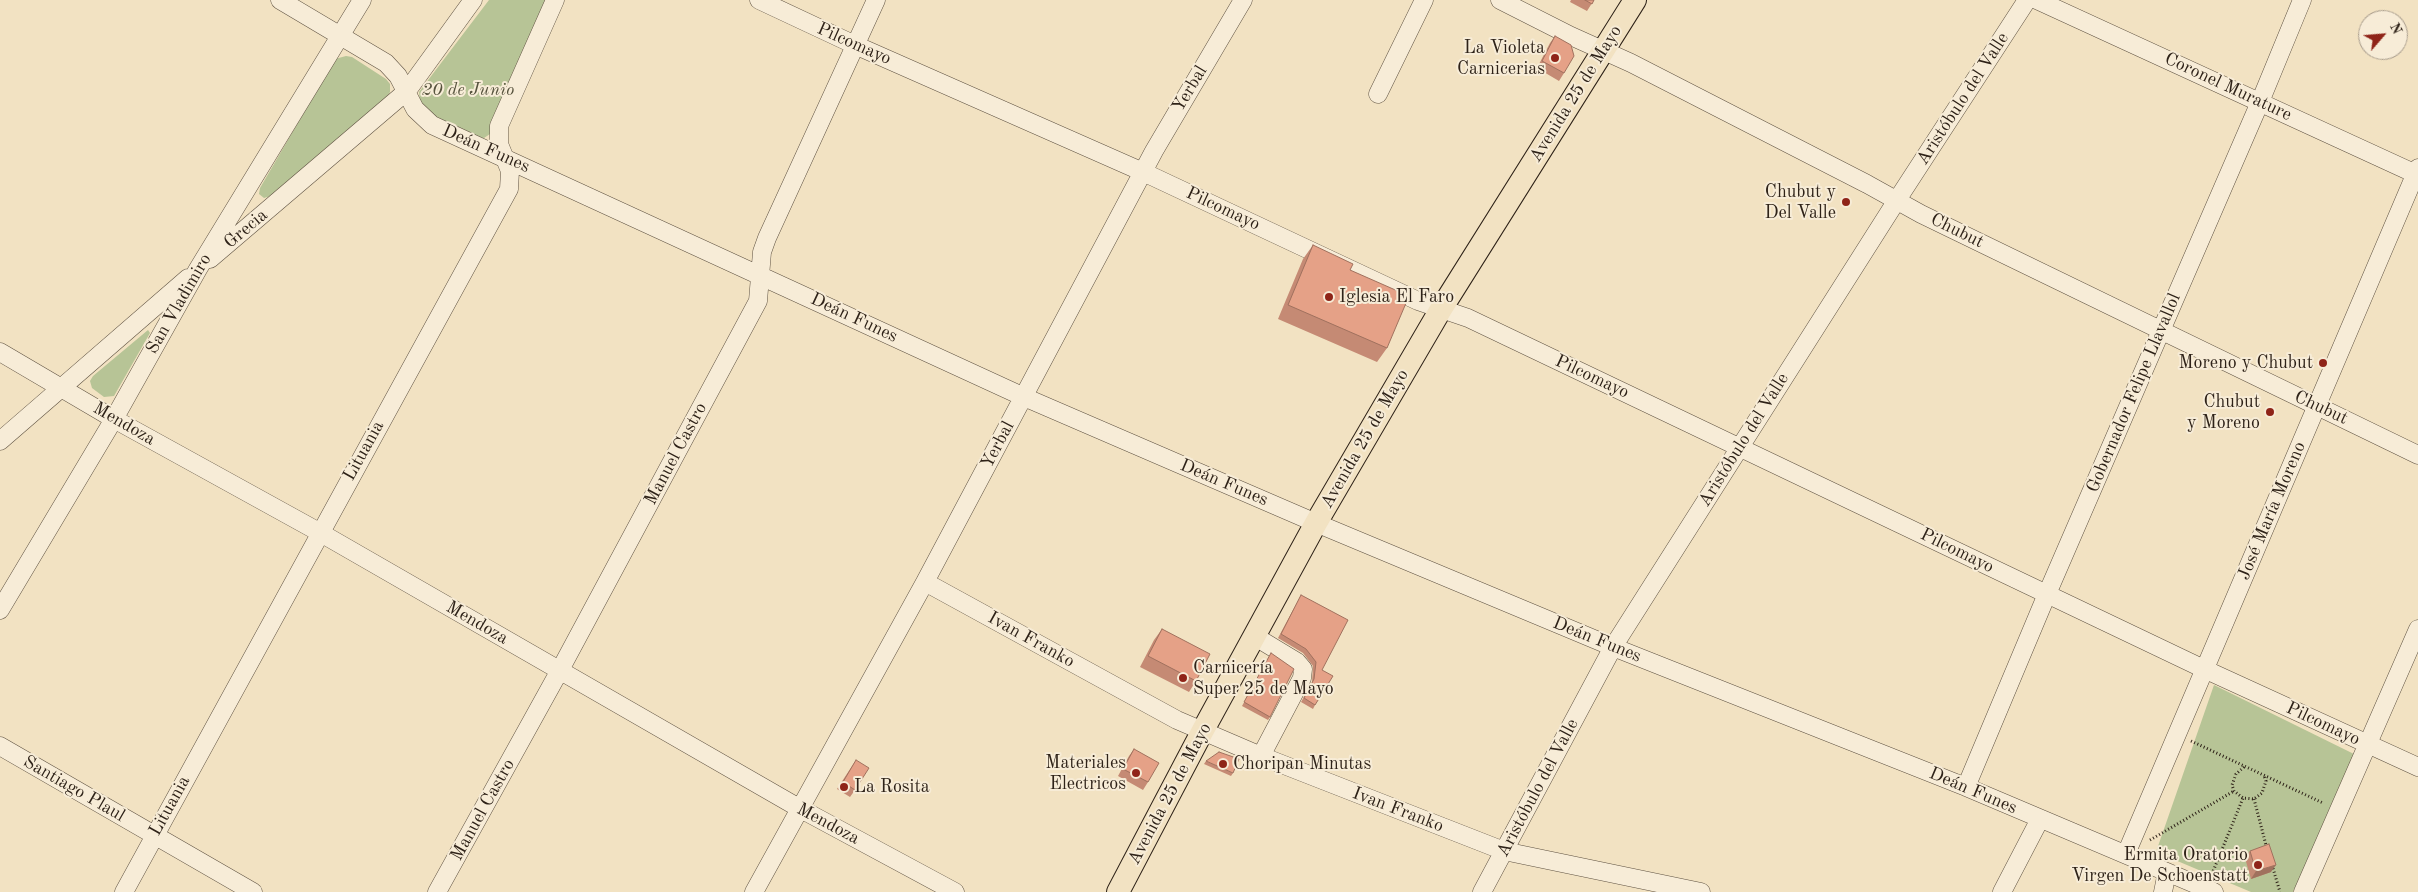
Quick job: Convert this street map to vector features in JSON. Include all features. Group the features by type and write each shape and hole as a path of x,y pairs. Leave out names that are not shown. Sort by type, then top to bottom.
{"main road":[{"name":"Avenida 25 de Mayo","path":"1118,892 1202,732 1316,523 1441,309 1635,0"}],"street":[{"name":"Deán Funes","path":"280,0 342,35 386,63 398,76 415,109 432,125 1024,397 1316,523 1613,647 1966,787 2210,891"},
{"name":"San Vladimiro","path":"0,610 114,419 198,269 362,0"},
{"name":"Grecia","path":"0,441 407,91 474,0"},
{"name":"Lituania","path":"124,892 319,532 509,190 510,171 499,144 499,126 555,0"},
{"name":"Pilcomayo","path":"759,0 855,45 1143,172 1418,302 1468,318 2204,669 2418,768"},
{"name":"Manuel Castro","path":"437,892 560,670 758,301 762,252 767,238 876,0"},
{"name":"Yerbal","path":"754,892 925,582 1143,172 1242,0"},
{"path":"1378,94 1424,0"},
{"name":"Chubut","path":"1500,0 1603,50 1921,214 2418,455"},
{"name":"Aristóbulo del Valle","path":"1482,892 1613,647 1897,200 2027,0"},
{"name":"Coronel Murature","path":"2037,0 2417,172"},
{"name":"Gobernador Felipe Llavallol","path":"1966,787 2302,0"},
{"name":"José María Moreno","path":"2126,854 2417,172"},
{"name":"Mendoza","path":"0,352 114,419 319,532 799,808 955,892"},
{"name":"Ivan Franko","path":"925,582 1177,720 1261,756 1504,852 1702,892"},
{"path":"2303,892 2418,629"},
{"path":"1254,636 1297,662 1303,669 1302,678 1261,756"},
{"name":"Santiago Plaul","path":"0,746 253,892"},
{"path":"2002,892 2040,819"},
{"path":"2163,892 2167,872"}],"path":[{"path":"2177,734 2339,811"},
{"path":"2245,767 2240,769 2233,779 2234,791 2243,798 2254,799 2262,793 2265,787 2264,776"},
{"path":"2126,854 2234,791"},
{"path":"2210,891 2243,798"},
{"path":"2254,799 2280,892"},
{"path":"2242,856 2266,847"}],"green space":[{"name":"20 de Junio","path":"489,0 546,0 490,134 484,138 475,137 427,112 420,103 419,92"},
{"path":"346,56 352,57 386,79 390,84 390,92 386,99 271,196 264,198 259,194 260,188 335,59"},
{"path":"148,330 150,333 114,396 104,397 92,388 90,381 93,376"},
{"path":"2214,685 2358,756 2293,892 2251,892 2156,852"}],"building":[{"path":"1585,0 1594,0 1592,4"},
{"name":"La Violeta Carnicerias","path":"1555,36 1571,45 1574,56 1564,73 1542,61"},
{"name":"Iglesia El Faro","path":"1313,245 1353,264 1350,270 1409,296 1387,348 1288,305"},
{"path":"1301,595 1348,620 1322,670 1333,676 1315,705 1304,698 1314,679 1316,662 1306,649 1281,634"},
{"path":"1162,629 1210,654 1196,681 1148,656"},
{"path":"1271,653 1294,669 1270,717 1244,702"},
{"path":"1134,749 1159,763 1148,782 1123,769"},
{"name":"Choripan Minutas","path":"1219,752 1239,759 1233,773 1206,761"},
{"path":"856,760 869,768 855,790 843,782"},
{"path":"2269,844 2276,865 2256,871 2250,851"}],"place":[{"name":"La Violeta Carnicerias","path":"1555,58"},
{"name":"Chubut y Del Valle","path":"1846,202"},
{"name":"Iglesia El Faro","path":"1329,297"},
{"name":"Moreno y Chubut","path":"2323,363"},
{"name":"Chubut y Moreno","path":"2270,412"},
{"name":"Carnicería Super 25 de Mayo","path":"1183,678"},
{"name":"Choripan Minutas","path":"1223,764"},
{"name":"Materiales Electricos","path":"1136,773"},
{"name":"La Rosita","path":"844,787"},
{"name":"Ermita Oratorio Virgen De Schoenstatt","path":"2258,865"}]}
